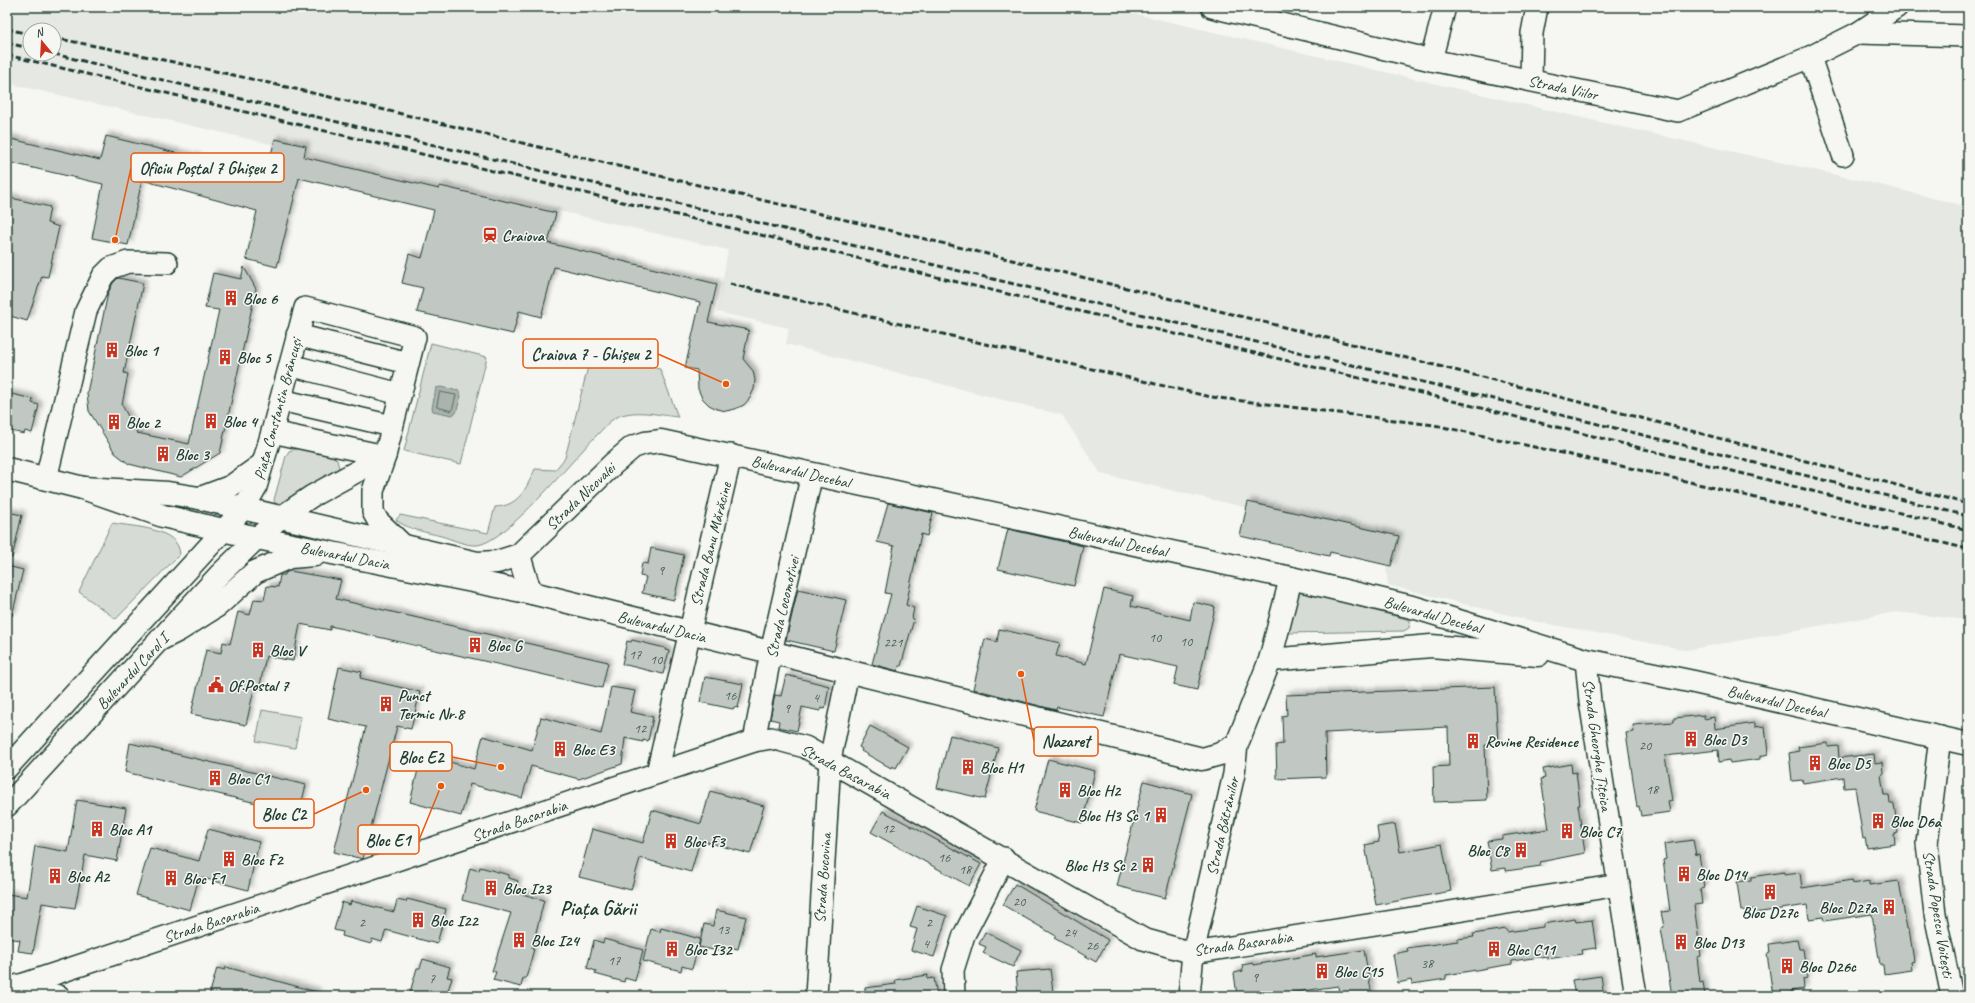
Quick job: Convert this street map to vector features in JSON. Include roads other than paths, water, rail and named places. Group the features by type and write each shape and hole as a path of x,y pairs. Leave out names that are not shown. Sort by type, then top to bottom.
{"main road":[{"name":"Bulevardul Decebal","path":"645,443 661,441 1291,578 1416,608 1586,660 1694,682 1968,744"},
{"name":"Strada Nicovalei","path":"519,555 613,464 633,447 645,443"},
{"name":"Bulevardul Dacia","path":"7,469 84,488 162,516 258,538 532,593 1202,759 1220,754 1237,744"},
{"name":"Bulevardul Dacia","path":"84,488 168,493 199,498 477,564 497,562 519,555"},
{"path":"161,639 185,627 217,606 255,572 267,566 290,557 335,553"},
{"path":"519,555 526,582 532,593"},
{"name":"Strada Bătrânilor","path":"1237,744 1270,660 1291,578"},
{"name":"Bulevardul Decebal","path":"1270,660 1432,646 1586,660"}],"street":[{"name":"Strada Viilor","path":"1212,7 1431,60 1678,110 1810,57 1858,32 1897,7"},
{"path":"1431,60 1445,7"},
{"path":"1532,80 1532,32 1537,7"},
{"path":"1858,32 1968,36"},
{"path":"1810,57 1843,155"},
{"path":"46,479 86,311 103,276 111,268 128,262 167,263"},
{"name":"Piața Constantin Brâncuși","path":"222,530 244,508 256,487 305,308 415,337 408,363"},
{"path":"297,336 408,363 385,456 373,491 373,512 386,530 405,547"},
{"path":"290,365 400,394"},
{"path":"281,400 392,426"},
{"path":"272,432 385,456"},
{"path":"282,517 338,481 385,456"},
{"name":"Strada Banu Mărăcine","path":"657,773 731,456"},
{"path":"199,498 231,486 262,464"},
{"name":"Strada Locomotivei","path":"754,741 771,652 812,474"},
{"name":"Bulevardul Carol I","path":"7,806 219,575 282,517"},
{"name":"Bulevardul Carol I","path":"7,768 222,530"},
{"name":"Strada Gheorghe Țițeica","path":"1586,660 1590,701 1636,996"},
{"name":"Strada Bucovina","path":"816,996 830,760 848,672"},
{"name":"Strada Popescu Voitești","path":"1940,737 1927,843 1936,914 1952,996"},
{"name":"Strada Basarabia","path":"14,983 754,741 771,738 805,747 830,760 1004,858 1143,939 1193,953 1619,885"},
{"name":"Strada Bătrânilor","path":"1189,996 1193,953 1234,774 1237,744"},
{"path":"954,996 953,970 964,935 1004,858"},
{"path":"14,983 59,996"}],"water":[{"path":"441,387 459,391 461,396 456,413 452,415 433,411 432,408 436,388"}],"railway":[{"path":"7,29 22,32"},
{"path":"62,40 212,70 290,88 1004,258 1487,378 1968,504"},
{"path":"7,43 22,46"},
{"path":"7,55 1393,386 1968,530"},
{"path":"62,56 1611,427 1968,516"},
{"path":"730,284 1211,397 1434,425 1648,472 1968,549"}],"place":[{"name":"Craiova","path":"490,235"},
{"name":"Oficiu Poștal 7 Ghișeu 2","path":"115,240"},
{"name":"Bloc 6","path":"231,298"},
{"name":"Bloc 1","path":"112,350"},
{"name":"Bloc 5","path":"225,357"},
{"name":"Craiova 7 - Ghișeu 2","path":"726,384"},
{"name":"Bloc 4","path":"211,421"},
{"name":"Bloc 2","path":"114,422"},
{"name":"Bloc 3","path":"163,454"},
{"name":"Bloc G","path":"475,645"},
{"name":"Bloc V","path":"258,650"},
{"name":"Nazaret","path":"1021,674"},
{"name":"Of.Postal 7","path":"216,685"},
{"name":"Punct Termic Nr.8","path":"386,704"},
{"name":"Bloc D3","path":"1691,739"},
{"name":"Rovine Residence","path":"1473,741"},
{"name":"Bloc E3","path":"560,749"},
{"name":"Bloc D5","path":"1815,763"},
{"name":"Bloc E2","path":"501,767"},
{"name":"Bloc H1","path":"968,767"},
{"name":"Bloc C1","path":"215,778"},
{"name":"Bloc E1","path":"441,786"},
{"name":"Bloc C2","path":"366,790"},
{"name":"Bloc H2","path":"1065,790"},
{"name":"Bloc H3 Sc 1","path":"1161,815"},
{"name":"Bloc D6a","path":"1878,821"},
{"name":"Bloc A1","path":"97,829"},
{"name":"Bloc C7","path":"1567,831"},
{"name":"Bloc F3","path":"671,841"},
{"name":"Bloc C8","path":"1521,850"},
{"name":"Bloc F2","path":"229,859"},
{"name":"Bloc H3 Sc 2","path":"1148,865"},
{"name":"Bloc D14","path":"1684,874"},
{"name":"Bloc A2","path":"55,876"},
{"name":"Bloc F1","path":"171,878"},
{"name":"Bloc I23","path":"491,888"},
{"name":"Bloc D27c","path":"1770,892"},
{"name":"Bloc D27a","path":"1889,907"},
{"name":"Bloc I22","path":"418,920"},
{"name":"Bloc I24","path":"519,940"},
{"name":"Bloc D13","path":"1681,942"},
{"name":"Bloc I32","path":"672,949"},
{"name":"Bloc C11","path":"1494,949"},
{"name":"Bloc D26c","path":"1787,966"},
{"name":"Bloc C15","path":"1322,971"}],"district":[{"name":"Piața Gării","path":"598,908"}]}
